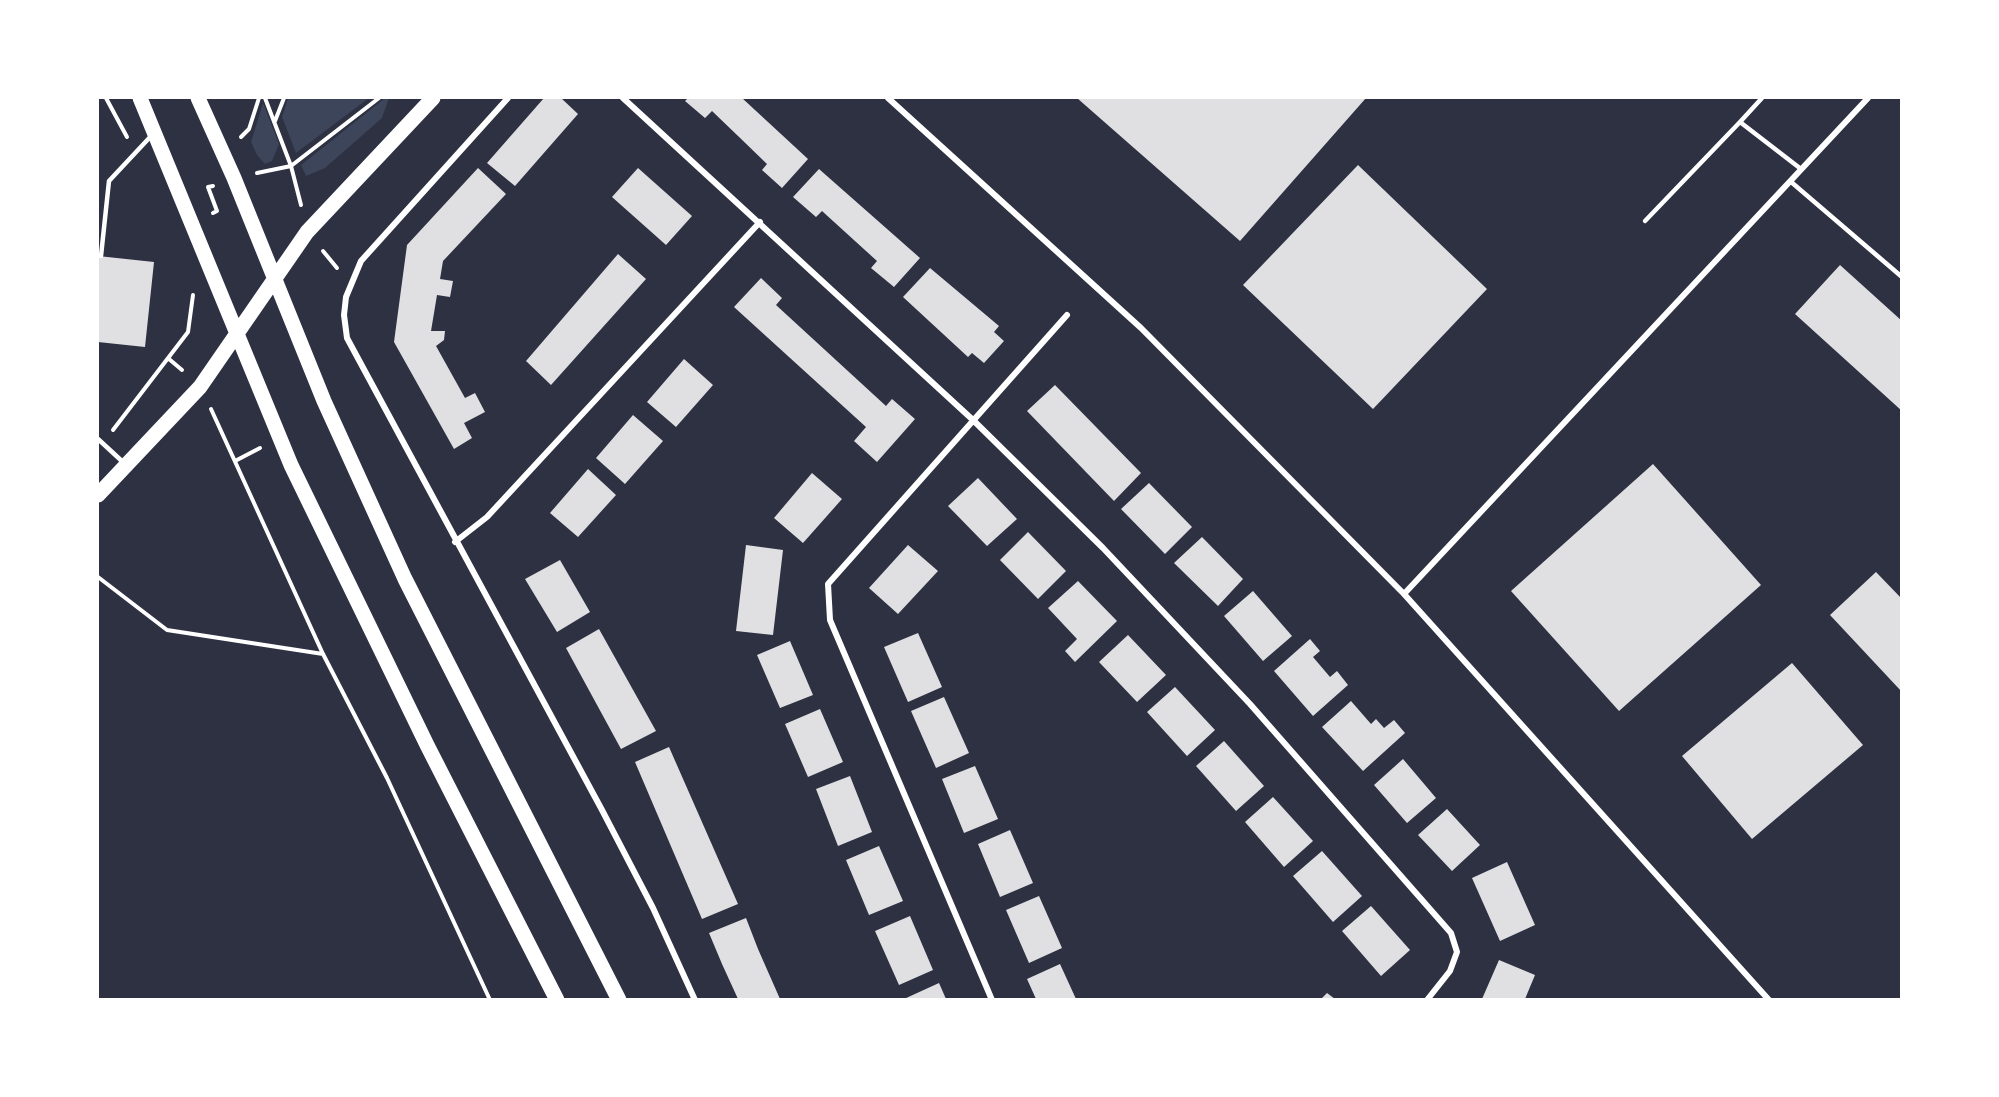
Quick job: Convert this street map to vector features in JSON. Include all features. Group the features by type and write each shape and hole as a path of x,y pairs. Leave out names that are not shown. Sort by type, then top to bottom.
{"main road":[{"path":"140,98 280,439 427,745 557,999"},
{"path":"198,98 234,178 324,401 405,579 619,999"},
{"path":"98,495 200,387 307,232 433,98"}],"street":[{"path":"508,98 366,255 354,275 346,297 344,315 347,338 455,542 602,810 653,908 694,999"},
{"path":"623,98 973,420 1103,548 1250,704 1438,915 1451,933 1457,952 1450,971 1426,999"},
{"path":"888,98 1141,328 1404,594 1769,999"},
{"path":"1404,594 1868,98"},
{"path":"455,542 488,517 760,222"},
{"path":"992,999 830,620 828,584 1067,315"}],"lane":[{"path":"1645,221 1762,98"},
{"path":"1740,122 1801,169"},
{"path":"101,256 110,181 154,133"},
{"path":"1790,181 1902,277"},
{"path":"100,442 126,464"}],"path":[{"path":"106,98 135,152"},
{"path":"223,153 249,129 259,98"},
{"path":"265,98 291,166 307,232 338,268 354,275"},
{"path":"274,121 284,98"},
{"path":"191,221 217,211 208,188 234,178 291,166 380,98"},
{"path":"100,442 169,359 188,332 194,294 191,286"},
{"path":"169,359 200,387 323,654 387,778 490,999"},
{"path":"235,461 280,439"},
{"path":"98,576 167,630 323,654"}],"shaded area":[{"path":"288,98 369,98 296,153 282,117"},
{"path":"385,98 389,98 382,118 325,168 306,176 301,165"},
{"path":"263,103 279,144 272,161 265,164 257,155 251,142"}],"building":[{"path":"544,98 561,98 578,114 515,186 487,163"},
{"path":"688,98 742,98 808,159 782,188 762,170 767,164 712,111 705,118 685,101"},
{"path":"1077,98 1366,98 1240,241"},
{"path":"1358,165 1487,289 1373,409 1243,285"},
{"path":"478,168 506,194 443,261 440,279 453,281 450,297 437,295 431,331 445,331 444,340 436,346 465,398 475,393 485,412 464,423 472,438 454,449 394,342 407,245"},
{"path":"638,168 692,216 666,245 612,197"},
{"path":"819,169 920,258 894,287 871,268 877,261 822,211 816,217 793,197"},
{"path":"618,254 646,279 551,385 526,361"},
{"path":"98,256 154,262 145,347 98,342"},
{"path":"1840,265 1902,321 1902,411 1795,314"},
{"path":"930,268 999,326 994,332 1004,341 984,363 972,353 968,357 903,297"},
{"path":"761,278 782,298 776,305 886,406 892,399 915,419 877,462 854,441 866,427 734,307"},
{"path":"684,359 713,385 676,427 647,402"},
{"path":"1055,385 1141,473 1114,501 1027,411"},
{"path":"633,415 663,441 625,484 596,458"},
{"path":"1653,464 1761,585 1619,711 1511,591"},
{"path":"588,469 616,495 578,537 550,513"},
{"path":"812,473 842,499 803,543 774,518"},
{"path":"978,478 1017,519 987,546 948,506"},
{"path":"1149,483 1192,527 1165,554 1121,509"},
{"path":"1028,532 1066,571 1038,599 1000,560"},
{"path":"1202,537 1243,579 1218,606 1174,563"},
{"path":"746,545 783,550 773,635 736,631"},
{"path":"908,545 938,571 898,614 869,588"},
{"path":"560,560 590,612 557,632 525,579"},
{"path":"1876,572 1902,599 1902,692 1830,615"},
{"path":"1078,581 1117,621 1075,662 1065,651 1077,639 1048,608"},
{"path":"1253,591 1292,636 1263,661 1224,616"},
{"path":"599,629 656,731 621,749 566,648"},
{"path":"918,633 942,687 908,702 884,647"},
{"path":"1128,635 1166,675 1137,702 1099,662"},
{"path":"1310,639 1320,651 1313,657 1330,677 1337,671 1348,685 1313,716 1274,671"},
{"path":"790,641 813,695 780,708 757,655"},
{"path":"1792,663 1863,745 1752,839 1682,756"},
{"path":"1175,687 1215,730 1187,756 1147,712"},
{"path":"944,697 969,753 936,768 911,711"},
{"path":"1351,701 1371,724 1376,719 1384,728 1394,720 1405,733 1363,771 1322,727"},
{"path":"820,709 843,762 808,777 785,724"},
{"path":"1224,741 1264,786 1236,811 1196,766"},
{"path":"669,747 738,904 702,919 635,762"},
{"path":"1403,759 1436,798 1407,823 1374,785"},
{"path":"975,766 998,819 964,833 942,779"},
{"path":"850,776 872,832 838,846 816,789"},
{"path":"1273,797 1313,841 1284,867 1245,822"},
{"path":"1447,809 1480,845 1452,871 1418,835"},
{"path":"1010,830 1033,883 1000,897 978,844"},
{"path":"879,846 903,901 869,915 846,860"},
{"path":"1322,851 1362,896 1333,922 1293,876"},
{"path":"1507,862 1535,925 1500,941 1472,878"},
{"path":"1039,896 1062,948 1029,963 1006,910"},
{"path":"1371,906 1410,950 1381,976 1342,931"},
{"path":"910,916 933,970 899,985 875,931"},
{"path":"746,918 780,999 738,999 722,964 709,933"},
{"path":"1499,960 1535,975 1525,999 1482,999"},
{"path":"1060,964 1076,999 1036,999 1027,979"},
{"path":"939,983 946,999 904,999"},
{"path":"1327,993 1335,999 1321,999"}]}
